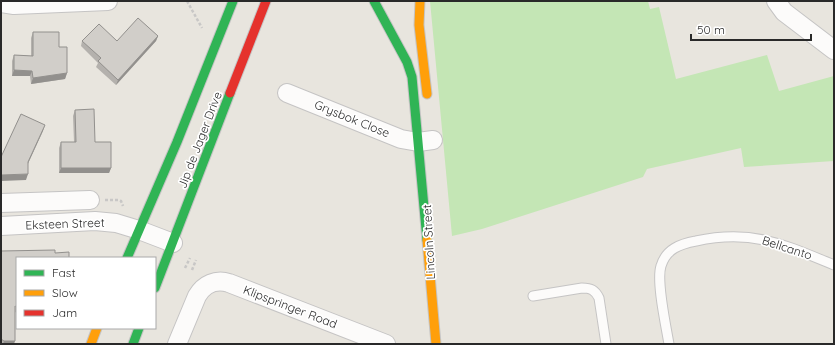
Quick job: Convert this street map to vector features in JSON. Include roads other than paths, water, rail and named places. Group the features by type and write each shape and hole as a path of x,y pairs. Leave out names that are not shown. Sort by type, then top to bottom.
{"main road":[{"name":"Jip de Jager Drive","path":"127,257 233,1"},
{"name":"Jip de Jager Drive","path":"156,286 266,1"},
{"name":"Lincoln Street","path":"374,1 407,62 412,77 415,99 429,140 436,344"},
{"path":"420,1 419,25 428,101"},
{"path":"91,344 97,329"},
{"path":"133,344 139,329"}],"street":[{"path":"1,3 14,5 108,1"},
{"path":"776,1 784,12 834,50"},
{"name":"Grysbok Close","path":"286,93 401,139 429,140"},
{"name":"Eksteen Street","path":"1,203 90,200"},
{"name":"Eksteen Street","path":"1,226 95,221 116,223 173,243"},
{"name":"Klipspringer Road","path":"177,344 200,291 207,285 217,282 223,282 382,343"}],"lane":[{"name":"Bellcanto","path":"669,344 659,273 664,258 669,252 681,244 720,237 736,236 760,239 784,245 834,265"},
{"path":"532,296 582,288 590,288 596,291 599,298 606,344"}]}
